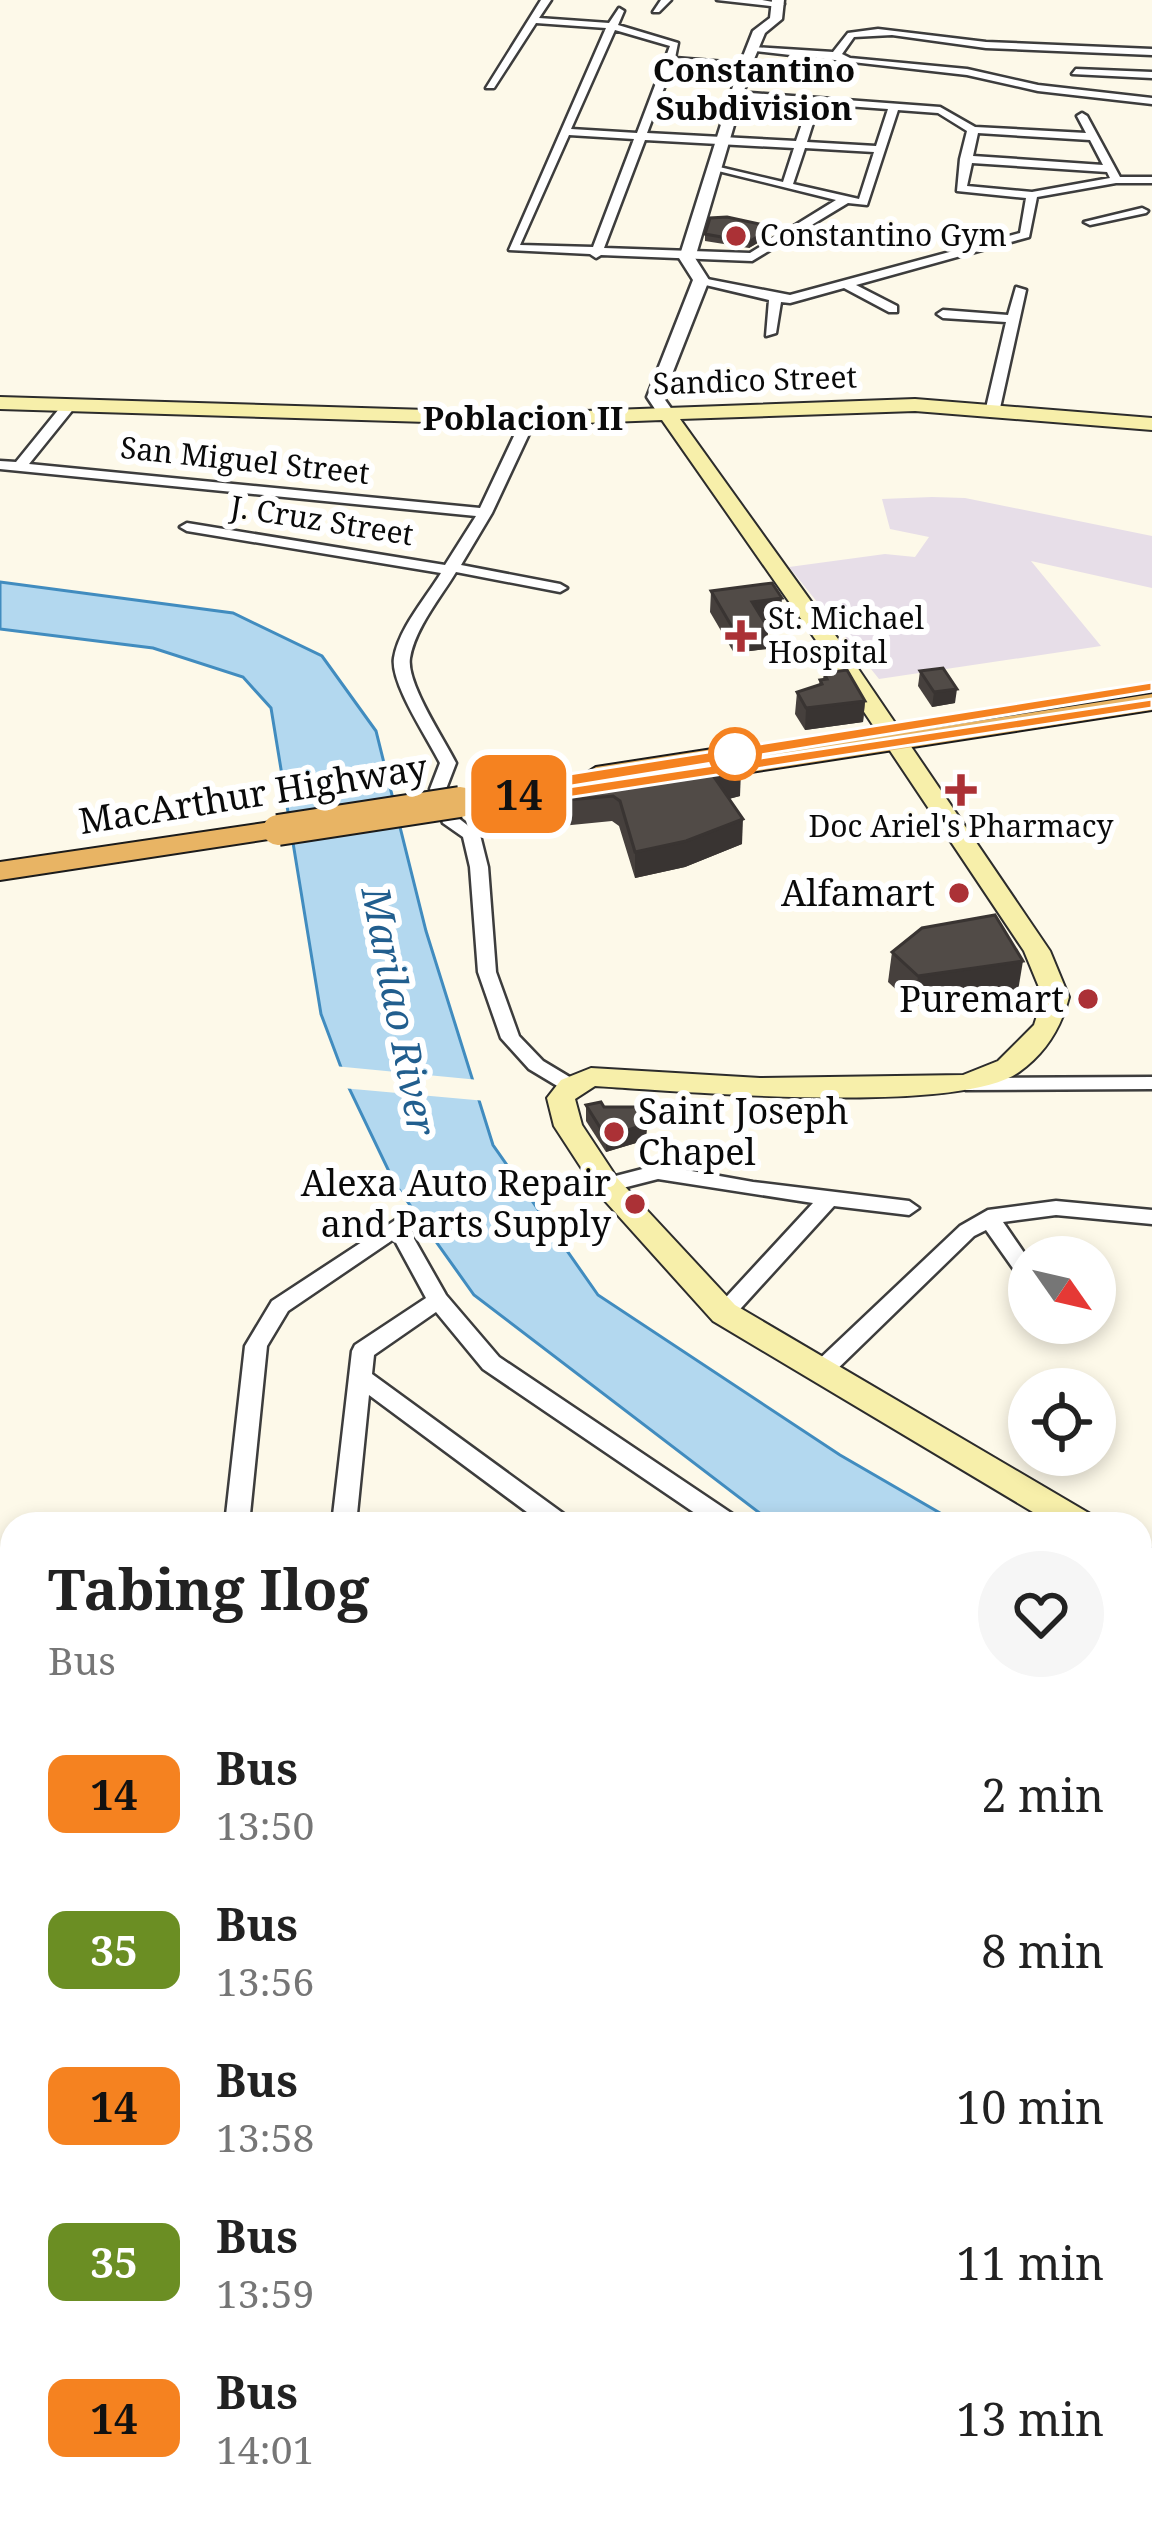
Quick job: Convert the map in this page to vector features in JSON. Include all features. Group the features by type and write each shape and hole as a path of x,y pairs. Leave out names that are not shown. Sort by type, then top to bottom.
{"highway":[{"path":"893,736 1152,687"},
{"path":"579,785 1152,702"},
{"name":"MacArthur Highway","path":"0,871 495,798"}],"main road":[{"name":"Sandico Street","path":"0,404 530,419 915,405 1152,424"},
{"path":"667,414 1037,951 1055,986 1055,1009 1030,1050 1008,1067 966,1084 760,1087 591,1076 571,1086 560,1102 568,1126 608,1185 724,1313 1060,1512"}],"street":[{"path":"490,86 546,0"},
{"path":"656,10 666,0"},
{"path":"722,0 778,2 776,19 759,31 750,54 687,258 701,280 790,299 1025,235 1032,194"},
{"path":"619,11 513,248 754,257 845,200"},
{"path":"534,20 612,26 673,43 596,254"},
{"path":"837,54 854,33 1152,52"},
{"path":"906,67 924,35"},
{"path":"1074,94 1076,48"},
{"path":"669,62 750,54 837,54 848,61 967,72 1074,94 1152,101"},
{"path":"1076,72 1152,75"},
{"path":"737,95 940,110 973,130 1092,137"},
{"path":"787,186 815,100"},
{"path":"715,169 863,203 894,106"},
{"path":"1082,116 1114,175"},
{"path":"973,130 959,188 1032,194 1114,175"},
{"path":"564,132 879,149"},
{"path":"965,159 1152,179"},
{"path":"1090,222 1149,214"},
{"path":"667,414 656,397 659,383 701,280"},
{"path":"846,284 893,309"},
{"path":"993,408 1020,290"},
{"path":"770,332 775,298"},
{"path":"943,314 1013,319"},
{"path":"19,467 68,406"},
{"path":"530,419 485,513 401,660 406,682 448,764 437,789 449,819 471,836 492,996 510,1038 536,1065 571,1086"},
{"name":"San Miguel Street","path":"0,465 485,513"},
{"name":"J. Cruz Street","path":"187,526 560,588"},
{"path":"966,1084 1152,1083"},
{"path":"608,1185 658,1172 675,1173 909,1208"},
{"path":"724,1313 830,1198"},
{"path":"821,1371 967,1231 988,1217 1034,1206 1152,1217"},
{"path":"988,1217 1008,1246"},
{"path":"237,1512 256,1346 280,1306 397,1226 438,1300 491,1363 711,1512"},
{"path":"345,1512 363,1351 438,1300"},
{"path":"360,1377 544,1512"}],"shaded area":[{"path":"965,498 1152,536 1152,588 1031,561 1101,646 879,679 789,567 885,554 915,557 929,537 890,529 882,499"}],"water":[{"name":"Marilao River","path":"0,582 233,613 322,656 376,731 426,931 493,1145 598,1295 840,1455 938,1512 758,1512 474,1295 395,1184 348,1086 321,1014 271,708 243,677 153,648 0,629"}],"pier":[{"path":"334,1066 479,1080 486,1101 342,1088"}],"building":[{"path":"710,218 773,227 749,242 705,234"},
{"path":"772,583 782,598 752,602 768,628 735,632 711,591"},
{"path":"943,668 957,689 934,692 920,671"},
{"path":"847,670 865,701 806,708 797,692 822,684 820,680 827,679 824,673"},
{"path":"732,755 741,771 714,777 743,819 686,841 635,852 620,801 613,796 489,807 486,791"},
{"path":"995,915 1023,961 918,976 892,952 922,928"},
{"path":"601,1102 604,1107 637,1107 647,1124 606,1137 586,1105"}],"bus line":[{"name":"14","path":"1152,687 531,786 518,795 534,798 1152,702"}],"place":[{"name":"Constantino Gym","path":"736,236"},
{"name":"St. Michael Hospital","path":"741,636"},
{"name":"Doc Ariel's Pharmacy","path":"961,790"},
{"name":"Alfamart","path":"959,893"},
{"name":"Puremart","path":"1088,999"},
{"name":"Saint Joseph Chapel","path":"614,1132"},
{"name":"Alexa Auto Repair and Parts Supply","path":"635,1204"}],"district":[{"name":"Constantino Subdivision","path":"754,89"},
{"name":"Poblacion II","path":"523,418"}]}
